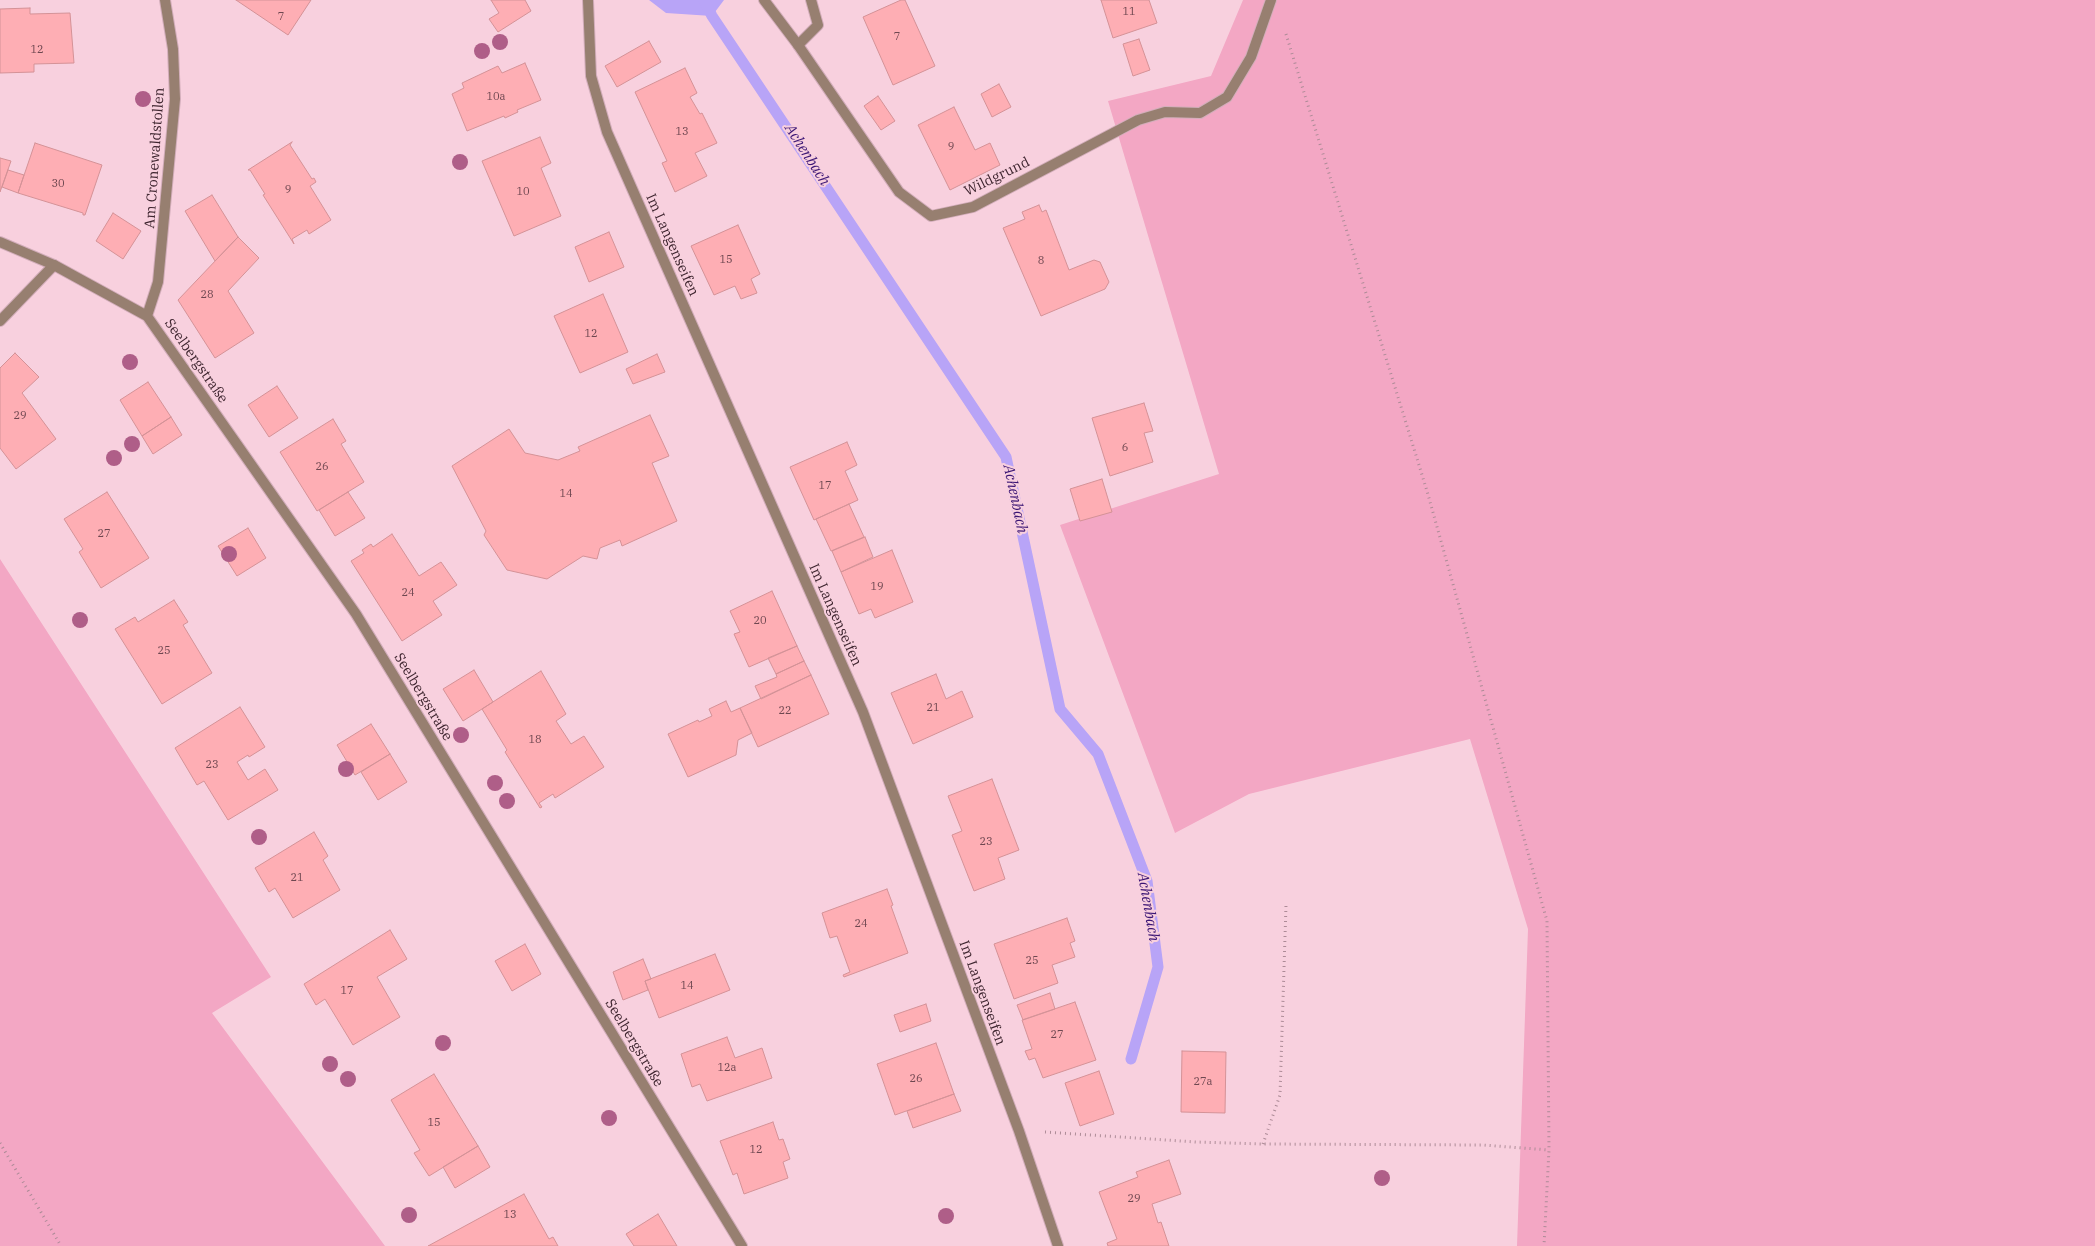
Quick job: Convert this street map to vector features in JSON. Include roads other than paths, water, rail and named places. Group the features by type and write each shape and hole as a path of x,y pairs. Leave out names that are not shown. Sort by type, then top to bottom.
{"street":[{"name":"Am Cronewaldstollen","path":"147,316 158,282 175,99 173,49 165,0"},
{"name":"Im Langenseifen","path":"588,0 591,76 607,132 863,712 1019,1131 1058,1246"},
{"name":"Wildgrund","path":"764,0 798,45 899,192 931,216 972,207 1138,120 1165,112 1200,113 1228,97 1251,57 1271,0"},
{"path":"798,45 818,24 811,0"},
{"name":"Seelbergstraße","path":"0,242 54,265 147,316 356,614 742,1246"},
{"path":"0,321 54,265"}],"waterway":[{"name":"Achenbach","path":"704,0 712,16 1006,457 1060,709 1098,754 1147,881 1158,967 1131,1059"}]}
